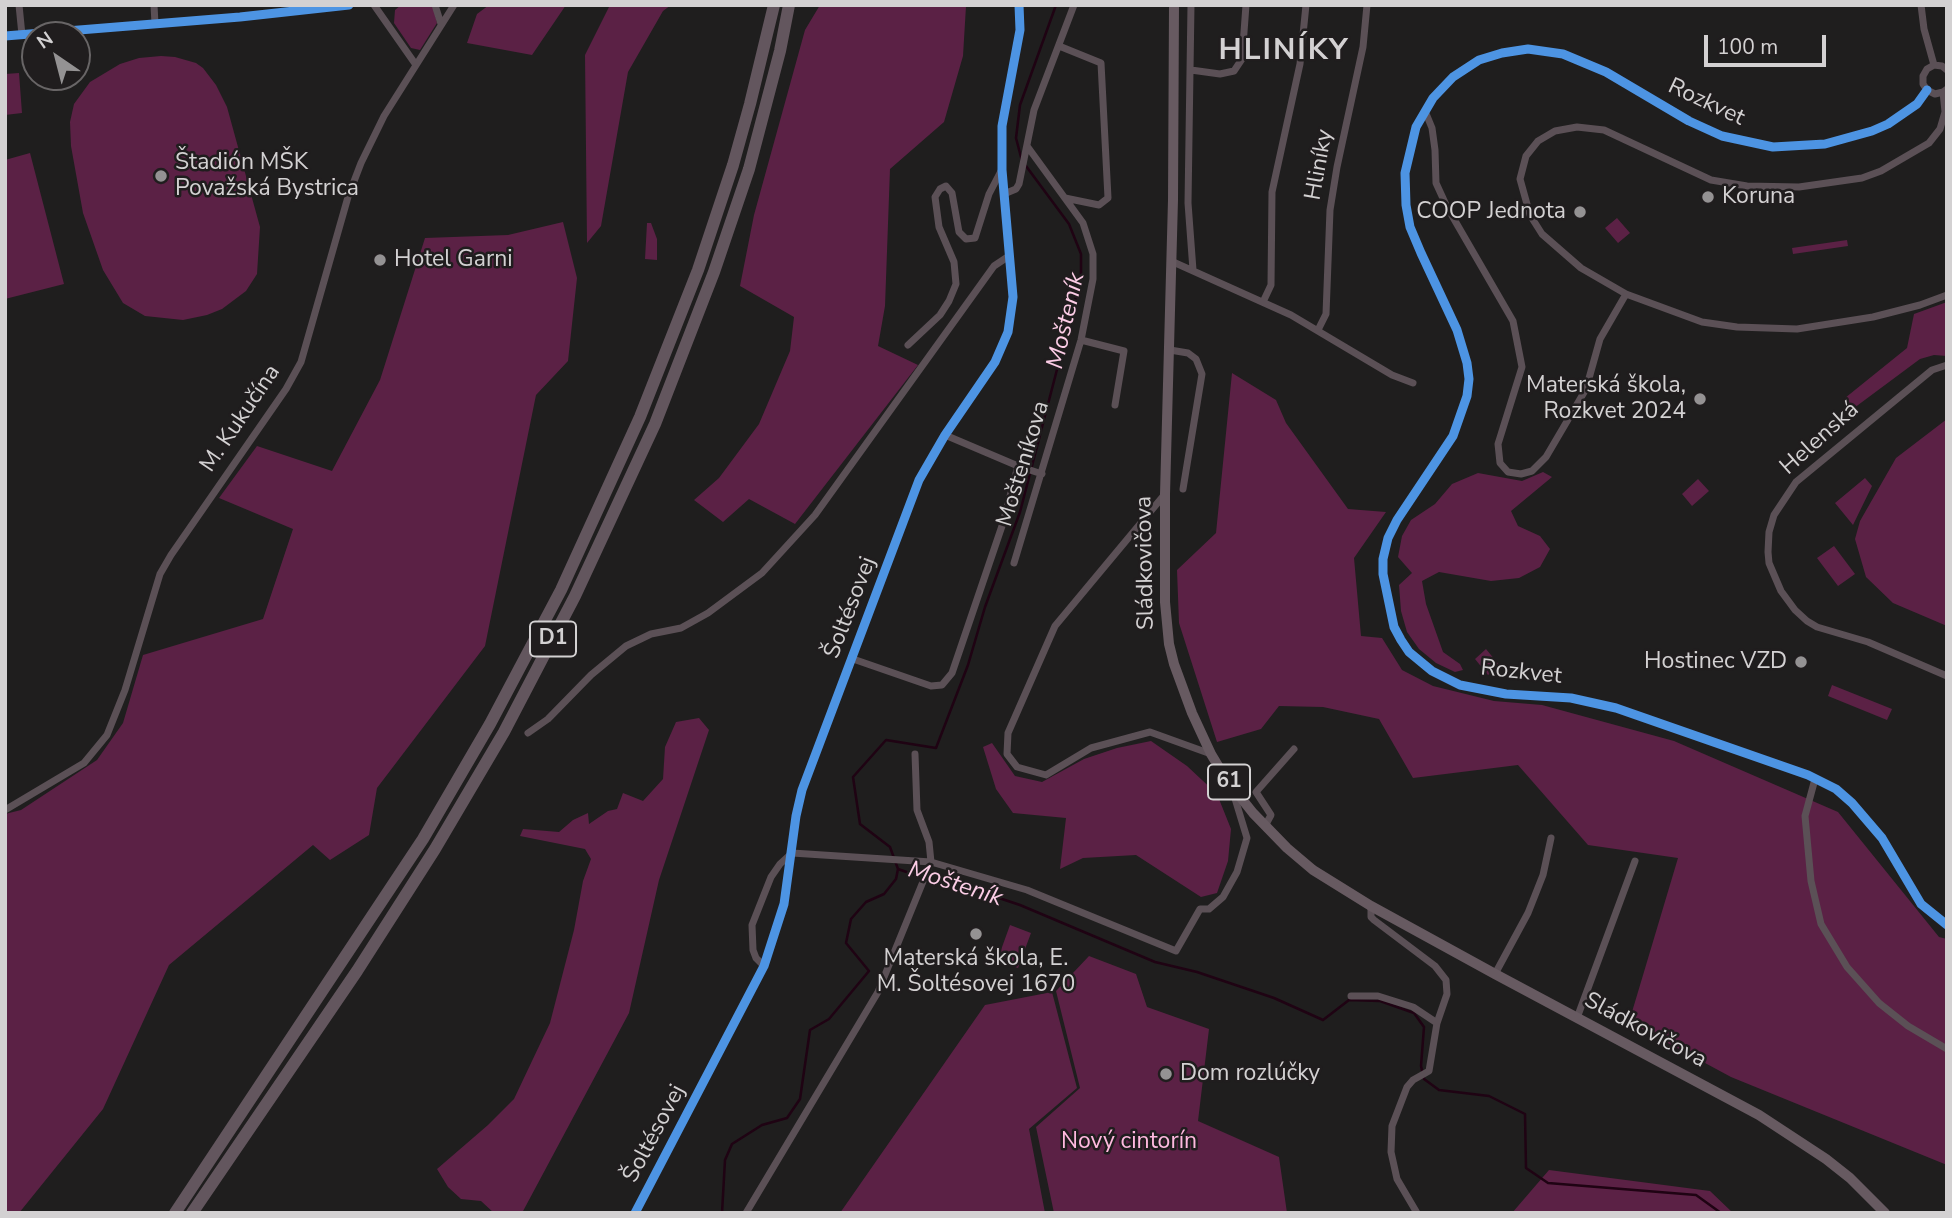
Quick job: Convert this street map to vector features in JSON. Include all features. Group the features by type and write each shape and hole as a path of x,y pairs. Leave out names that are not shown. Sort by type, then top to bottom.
{"highway":[{"name":"D1","path":"175,1213 424,839 491,724 561,590 640,417 698,270 733,165 774,5"},
{"name":"D1","path":"192,1213 357,971 435,849 497,743 575,596 654,424 713,272 755,144 780,51 789,5"}],"main road":[{"name":"Sládkovičova","path":"1174,5 1165,602 1169,644 1184,692 1211,754 1232,786 1265,827 1313,870 1371,906 1494,974 1780,1128 1850,1178 1885,1213"}],"street":[{"path":"19,5 21,24"},
{"path":"154,5 155,24"},
{"path":"239,5 240,17"},
{"path":"91,29 349,5"},
{"path":"374,5 416,65"},
{"path":"435,5 441,25"},
{"name":"M. Kukučína","path":"5,810 84,763 111,727 164,565 286,388 301,362 348,197 361,163 384,116 453,5"},
{"name":"Šoltésovej","path":"635,1213 764,966 784,904 800,799 919,480 945,435 995,362 1009,332 1013,297 1002,170 1002,126 1020,30 1019,5"},
{"path":"1004,194 1016,189 1019,184 1034,110 1074,5"},
{"path":"1191,5 1188,203 1193,270"},
{"path":"1191,70 1220,74 1234,71 1242,59 1246,5"},
{"name":"Hliníky","path":"1263,302 1271,285 1272,191 1300,64 1306,5"},
{"name":"Hliníky","path":"1318,330 1326,314 1331,210 1337,167 1363,47 1367,5"},
{"path":"1921,5 1924,29 1934,65 1947,70"},
{"path":"1059,46 1101,63 1108,198 1099,205 1065,198"},
{"name":"Rozkvet","path":"1934,65 1927,69 1923,76 1923,84 1927,90 1917,104 1888,124 1825,144 1773,148 1722,136 1689,121 1606,72 1570,56 1528,49 1504,53 1479,61 1453,77 1433,98 1416,127 1405,173 1406,205 1410,227 1420,253 1457,330 1467,363 1467,396 1454,436 1404,507 1388,538 1383,559 1385,592 1394,627 1409,652 1432,671 1460,685 1506,694 1571,698 1616,708 1815,779 1836,789 1882,838 1921,904 1947,925"},
{"path":"1927,90 1935,94 1945,90 1945,112 1940,129 1929,144 1899,162 1862,178 1800,187 1766,188 1711,180 1604,130 1577,127 1546,135 1533,146 1522,164 1520,179 1530,215 1551,244 1581,268 1626,294 1702,322 1775,330 1840,324 1920,305 1947,295"},
{"path":"1425,111 1432,128 1436,150 1436,183 1513,321 1522,367 1498,444 1500,463 1508,472 1521,474 1532,471 1546,457 1586,389 1600,339 1626,294"},
{"name":"Mošteníkova","path":"1014,563 1034,472 1081,340 1093,279 1093,254 1083,223 1027,146"},
{"path":"908,345 940,315 950,301 956,284 954,262 939,227 935,197 940,189 946,186 951,193 959,232 965,239 975,238 989,194 1002,170"},
{"path":"528,733 548,719 591,675 626,646 651,634 681,628 708,613 762,573 815,515 994,266 1009,256"},
{"path":"1171,261 1263,302 1318,330 1392,375 1413,383"},
{"path":"1081,340 1124,351 1115,405"},
{"name":"Sládkovičova","path":"1170,350 1188,353 1196,359 1202,373 1183,489"},
{"name":"Helenská","path":"1947,365 1932,370 1796,482 1778,507 1770,525 1768,557 1781,591 1807,621 1817,627 1868,642 1947,676"},
{"name":"Mošteníkova","path":"853,659 931,686 942,685 952,673 1003,523 1018,467 945,435"},
{"path":"1018,467 1034,472"},
{"path":"1165,494 1055,626 1008,733 1007,754 1017,767 1046,775 1091,748 1150,732 1211,754"},
{"path":"1265,827 1271,815 1256,792 1294,749"},
{"path":"746,1213 878,992 930,862 929,842 916,810 915,754"},
{"path":"1815,779 1805,816 1811,881 1821,924 1847,967 1879,1003 1908,1026 1947,1049"},
{"path":"764,966 753,950 752,925 771,877 792,853 930,862 1027,890 1176,951 1200,909 1209,909 1223,897 1237,872 1247,838 1232,786"},
{"path":"1494,974 1528,913 1543,875 1551,838"},
{"path":"1577,1018 1635,861"},
{"name":"Sládkovičova","path":"1371,906 1371,917 1374,920 1435,966 1446,980 1447,994 1437,1023 1429,1071 1413,1080 1407,1087 1392,1126 1391,1152 1398,1179 1417,1213"},
{"path":"1351,996 1378,996 1413,1007 1437,1023"}],"green space":[{"path":"401,5 431,5 434,9 437,23 420,50 411,48 394,23 395,10"},
{"path":"489,5 566,5 532,55 467,43 477,14"},
{"path":"610,5 671,5 663,11 628,72 601,226 587,243 585,55"},
{"path":"820,5 966,6 963,56 944,122 890,169 885,306 878,346 918,365 795,524 749,499 723,522 694,500 719,478 759,424 790,351 794,317 740,286 754,215 805,30"},
{"name":"Štadión MŠK Považská Bystrica","path":"175,57 196,63 216,85 227,107 260,227 257,274 246,291 222,309 207,315 183,320 145,316 123,303 103,270 83,213 71,146 70,122 74,104 83,91 91,91 91,81 120,64 139,58"},
{"path":"19,73 22,113 5,115 5,74"},
{"path":"30,153 64,284 5,299 5,160"},
{"path":"1617,218 1630,233 1618,243 1605,228"},
{"path":"563,222 577,278 568,361 536,395 485,646 377,788 369,835 330,860 313,845 169,965 103,1109 19,1213 5,1213 5,814 21,810 97,760 123,723 143,655 263,619 293,529 219,498 257,446 332,471 380,380 425,238 508,235"},
{"path":"647,223 651,223 657,239 657,260 645,259"},
{"path":"1847,240 1848,246 1793,254 1792,248"},
{"path":"1947,302 1947,356 1934,355 1920,359 1850,411 1845,398 1907,348 1914,314"},
{"path":"1232,373 1276,400 1286,423 1348,509 1386,512 1354,558 1361,636 1382,638 1402,670 1433,686 1494,701 1542,705 1674,741 1838,812 1939,937 1947,939 1947,1165 1731,1077 1629,1022 1678,858 1588,845 1518,765 1413,778 1379,719 1323,707 1279,706 1261,729 1217,742 1179,623 1177,570 1216,533"},
{"path":"1947,419 1947,626 1893,603 1866,577 1855,539 1860,521 1896,458"},
{"path":"1543,472 1552,477 1511,511 1518,526 1540,536 1550,549 1540,567 1519,578 1491,581 1439,572 1422,581 1426,604 1443,652 1460,664 1463,670 1455,672 1436,663 1419,649 1407,632 1401,611 1399,585 1412,573 1398,557 1402,536 1411,520 1435,504 1452,484 1478,473 1522,481"},
{"path":"1865,478 1872,486 1853,525 1835,503"},
{"path":"1698,479 1709,491 1692,506 1682,494"},
{"path":"1834,546 1855,574 1838,586 1817,558"},
{"path":"1486,649 1500,666 1488,675 1475,659"},
{"path":"1832,685 1892,709 1887,720 1828,696"},
{"path":"699,718 709,730 659,880 629,1013 522,1213 494,1213 481,1201 461,1199 448,1187 437,1169 514,1099 550,1023 574,930 583,881 591,859 585,849 520,836 523,829 559,832 573,820 588,813 589,824 608,811 617,809 623,793 643,801 663,779 665,747 676,722"},
{"path":"1151,741 1187,766 1217,794 1231,829 1228,861 1217,893 1201,897 1136,855 1083,858 1060,869 1066,818 1013,813 996,789 983,747 992,743 1015,776 1042,782 1084,759"},
{"path":"1010,925 1031,933 1018,968 997,961"},
{"name":"Nový cintorín","path":"1089,956 1136,974 1147,1007 1209,1029 1198,1121 1279,1157 1287,1213 1054,1213 1036,1127 1080,1088 1056,991"},
{"path":"1052,992 1077,1088 1029,1129 1045,1213 840,1213 985,1005"},
{"path":"1549,1170 1710,1191 1733,1213 1512,1213"}],"waterway":[{"name":"Mošteník","path":"1022,161 1016,138 1020,105 1056,5"},
{"name":"Mošteník","path":"1026,166 1069,224 1081,254 1081,277 1020,512 985,607 968,665 936,748 886,740 853,777 860,824 890,847 898,869 958,890 972,889 1020,905 1155,962 1197,972 1274,998 1323,1020 1349,1000 1380,1001 1414,1013 1424,1027 1421,1066 1424,1079 1439,1090 1489,1096 1525,1114 1526,1168 1548,1183 1696,1195 1721,1213"},
{"path":"722,1213 725,1160 732,1144 762,1125 787,1118 800,1099 810,1030 829,1019 869,971 846,943 851,919 866,902 884,894 896,879 898,869"}],"cycle path":[{"path":"5,36 240,17 349,5"},
{"path":"635,1213 764,966 784,904 802,790 919,480 945,435 995,362 1008,332 1013,297 1002,170 1002,126 1020,30 1019,5"},
{"path":"1927,90 1917,104 1888,124 1872,131 1825,144 1773,147 1722,136 1689,121 1606,72 1563,54 1528,49 1502,53 1479,60 1453,77 1433,98 1416,127 1405,173 1406,205 1410,227 1457,330 1467,363 1467,396 1453,436 1388,538 1383,574 1394,627 1409,652 1432,671 1460,685 1506,694 1571,698 1616,708 1808,775 1836,789 1882,838 1921,904 1947,925"}],"place":[{"name":"Štadión MŠK Považská Bystrica","path":"161,176"},
{"name":"Koruna","path":"1708,197"},
{"name":"COOP Jednota","path":"1580,212"},
{"name":"Hotel Garni","path":"380,260"},
{"name":"Materská škola, Rozkvet 2024","path":"1700,399"},
{"name":"Hostinec VZD","path":"1801,662"},
{"name":"Materská škola, E. M. Šoltésovej 1670","path":"976,934"},
{"name":"Dom rozlúčky","path":"1166,1074"}],"district":[{"name":"HLINÍKY","path":"1284,52"}]}
